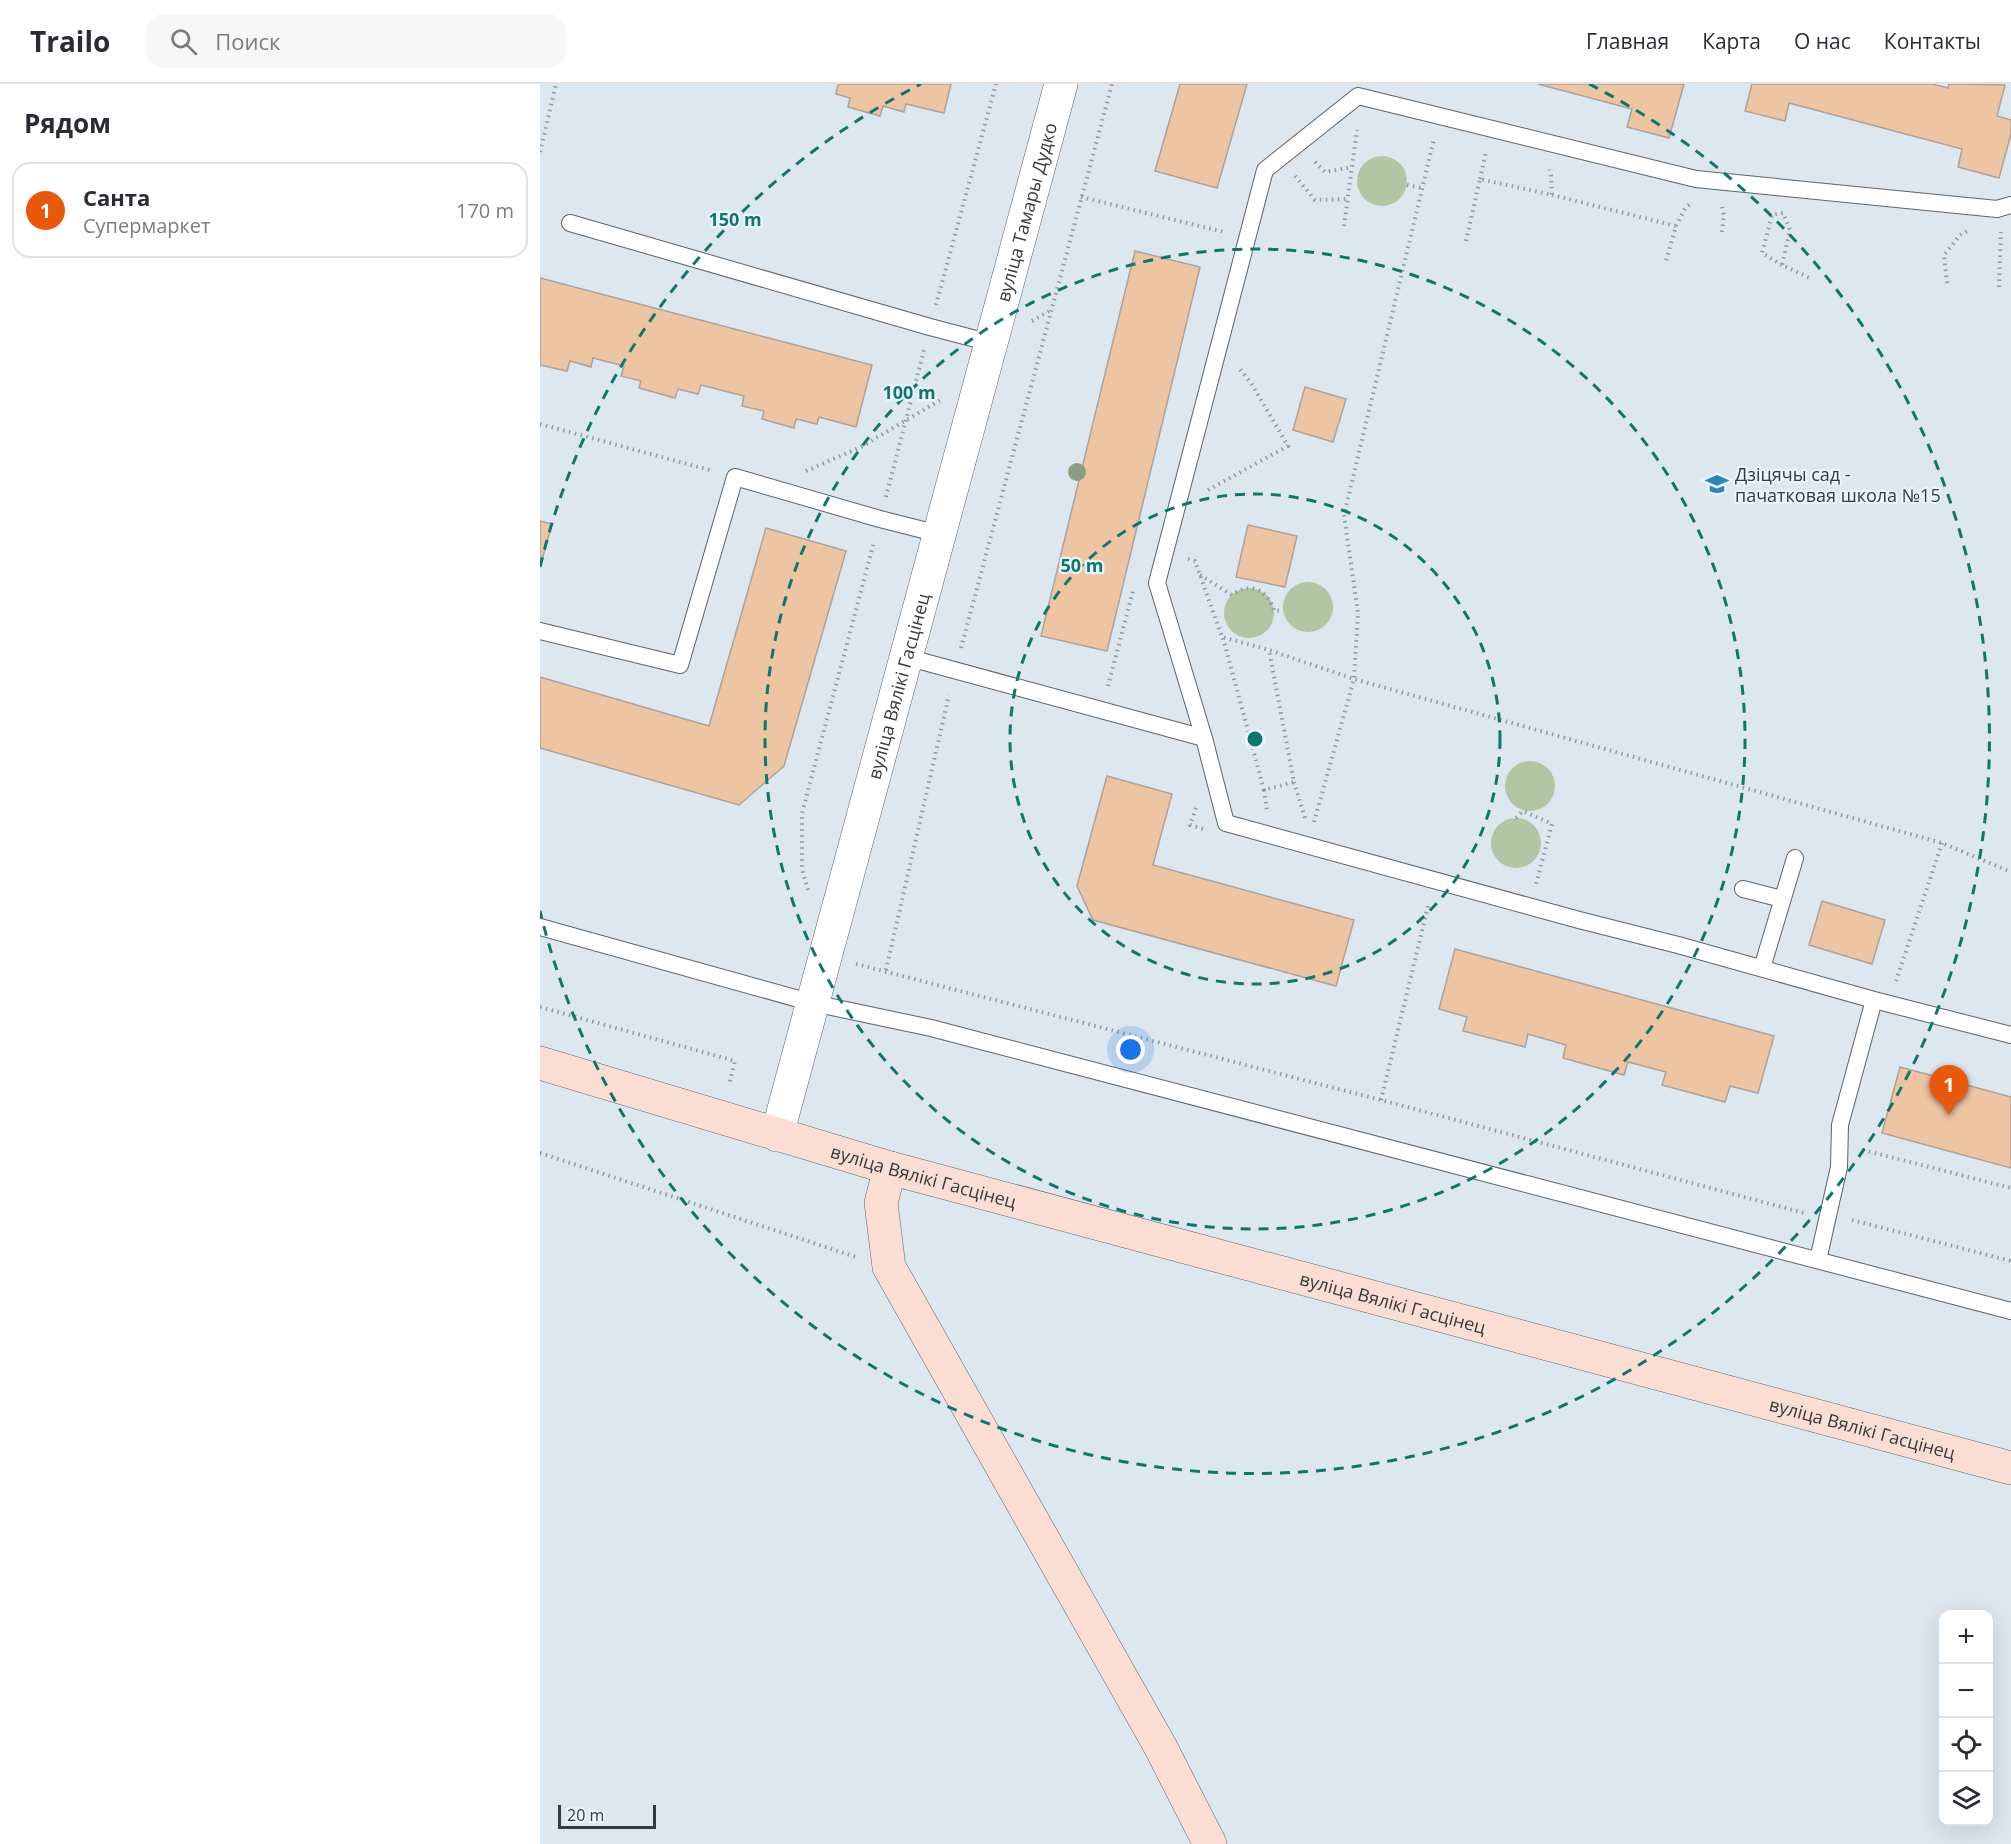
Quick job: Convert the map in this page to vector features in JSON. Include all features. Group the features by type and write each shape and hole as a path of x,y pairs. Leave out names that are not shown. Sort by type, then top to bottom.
{"main road":[{"name":"вуліца Вялікі Гасцінец","path":"540,1063 890,1168 2011,1468"},
{"path":"890,1168 881,1203 889,1267 1160,1746 1210,1844"}],"street":[{"name":"вуліца Тамары Дудко","path":"987,358 1061,84"},
{"name":"вуліца Вялікі Гасцінец","path":"777,1135 987,358"}],"lane":[{"path":"2011,205 1998,210 1696,179 1359,90 1266,170 1157,583 1204,738 1226,823 1309,840 1530,906 1881,1002 2011,1035"},
{"path":"570,223 930,327 987,358"},
{"path":"540,631 680,665 735,477 939,534"},
{"path":"906,657 1204,738"},
{"path":"1762,968 1795,858"},
{"path":"1743,889 1782,899"},
{"path":"540,927 813,1003 931,1028 2011,1311"},
{"path":"1818,1260 1839,1167 1840,1125 1881,1002"}],"path":[{"path":"540,152 556,84"},
{"path":"808,891 802,869 801,813 996,84"},
{"path":"886,970 955,671 1112,84"},
{"path":"1344,226 1357,123"},
{"path":"1309,840 1354,679 1358,613 1344,515 1435,136"},
{"path":"1466,241 1487,148"},
{"path":"1313,159 1325,172 1352,167"},
{"path":"1546,161 1551,176 1552,195"},
{"path":"1289,169 1315,200 1347,199"},
{"path":"1480,179 1676,226"},
{"path":"1407,185 1422,188"},
{"path":"1081,197 1232,234"},
{"path":"1720,200 1724,215 1722,232"},
{"path":"1666,261 1676,226 1686,207 1694,201"},
{"path":"1782,265 1790,230 1783,213 1772,215 1762,253 1782,265 1810,278"},
{"path":"1947,283 1944,255 1960,235 1971,229"},
{"path":"1991,229 2002,229 1999,287"},
{"path":"1177,507 1288,446 1251,384 1220,343"},
{"path":"770,487 861,447 906,421 987,358"},
{"path":"540,424 735,477"},
{"path":"1165,553 1195,561 1222,637 1264,790 1294,782"},
{"path":"1200,574 1232,595 1245,588 1260,590 1267,596 1274,611 1283,610"},
{"path":"1106,692 1136,582"},
{"path":"1222,637 1269,650 1354,679 1942,843 2011,872"},
{"path":"1269,650 1294,782 1309,840"},
{"path":"1516,818 1523,811 1552,824 1530,906"},
{"path":"1881,1002 1942,843"},
{"path":"1381,1100 1432,893"},
{"path":"825,956 886,970 1814,1215 1829,1214 2011,1261"},
{"path":"540,1007 735,1061 730,1082"},
{"path":"1854,1148 2011,1188"},
{"path":"540,1153 889,1267"}],"green space":[{"path":"1382,156 1400,163 1407,181 1400,199 1382,206 1364,199 1357,181 1364,163"},
{"path":"1308,582 1326,589 1333,607 1326,625 1308,632 1290,625 1283,607 1290,589"},
{"path":"1249,588 1267,595 1274,613 1267,631 1249,638 1231,631 1224,613 1231,595"},
{"path":"1530,761 1548,768 1555,786 1548,804 1530,811 1512,804 1505,786 1512,768"},
{"path":"1516,818 1534,825 1541,843 1534,861 1516,868 1498,861 1491,843 1498,825"}],"building":[{"path":"838,84 951,84 944,113 906,104 904,112 883,106 880,116 848,107 850,98 836,94"},
{"path":"1180,84 1247,84 1217,188 1155,171"},
{"path":"1538,84 1684,84 1669,138 1627,127 1632,109"},
{"path":"1752,84 1932,84 1948,88 1949,84 2005,85 1997,116 2011,120 2011,134 1999,178 1958,167 1962,149 1789,103 1785,121 1745,111"},
{"path":"1135,251 1200,267 1107,651 1041,636"},
{"path":"540,278 872,365 856,427 819,417 817,424 796,419 794,428 762,419 764,411 742,406 744,396 701,385 698,394 678,389 675,398 639,388 641,381 621,376 624,366 593,358 591,367 570,361 567,371 540,365"},
{"path":"1305,387 1346,399 1333,442 1293,430"},
{"path":"540,521 552,524 542,560 540,560"},
{"path":"1248,525 1297,536 1285,587 1236,577"},
{"path":"766,528 846,551 784,766 739,805 540,748 540,677 709,726"},
{"path":"1107,776 1172,794 1153,865 1354,920 1336,986 1093,920 1077,886"},
{"path":"1822,901 1885,920 1872,964 1809,945"},
{"path":"1455,949 1774,1036 1758,1093 1730,1086 1725,1102 1662,1085 1666,1072 1628,1062 1624,1075 1563,1058 1566,1045 1528,1034 1525,1047 1463,1031 1467,1017 1439,1009"},
{"path":"1900,1067 2011,1097 2011,1168 1882,1133"}],"place":[{"name":"Дзіцячы сад - пачатковая школа №15","path":"1717,484"},
{"name":"Санта","path":"1949,1115"}]}
